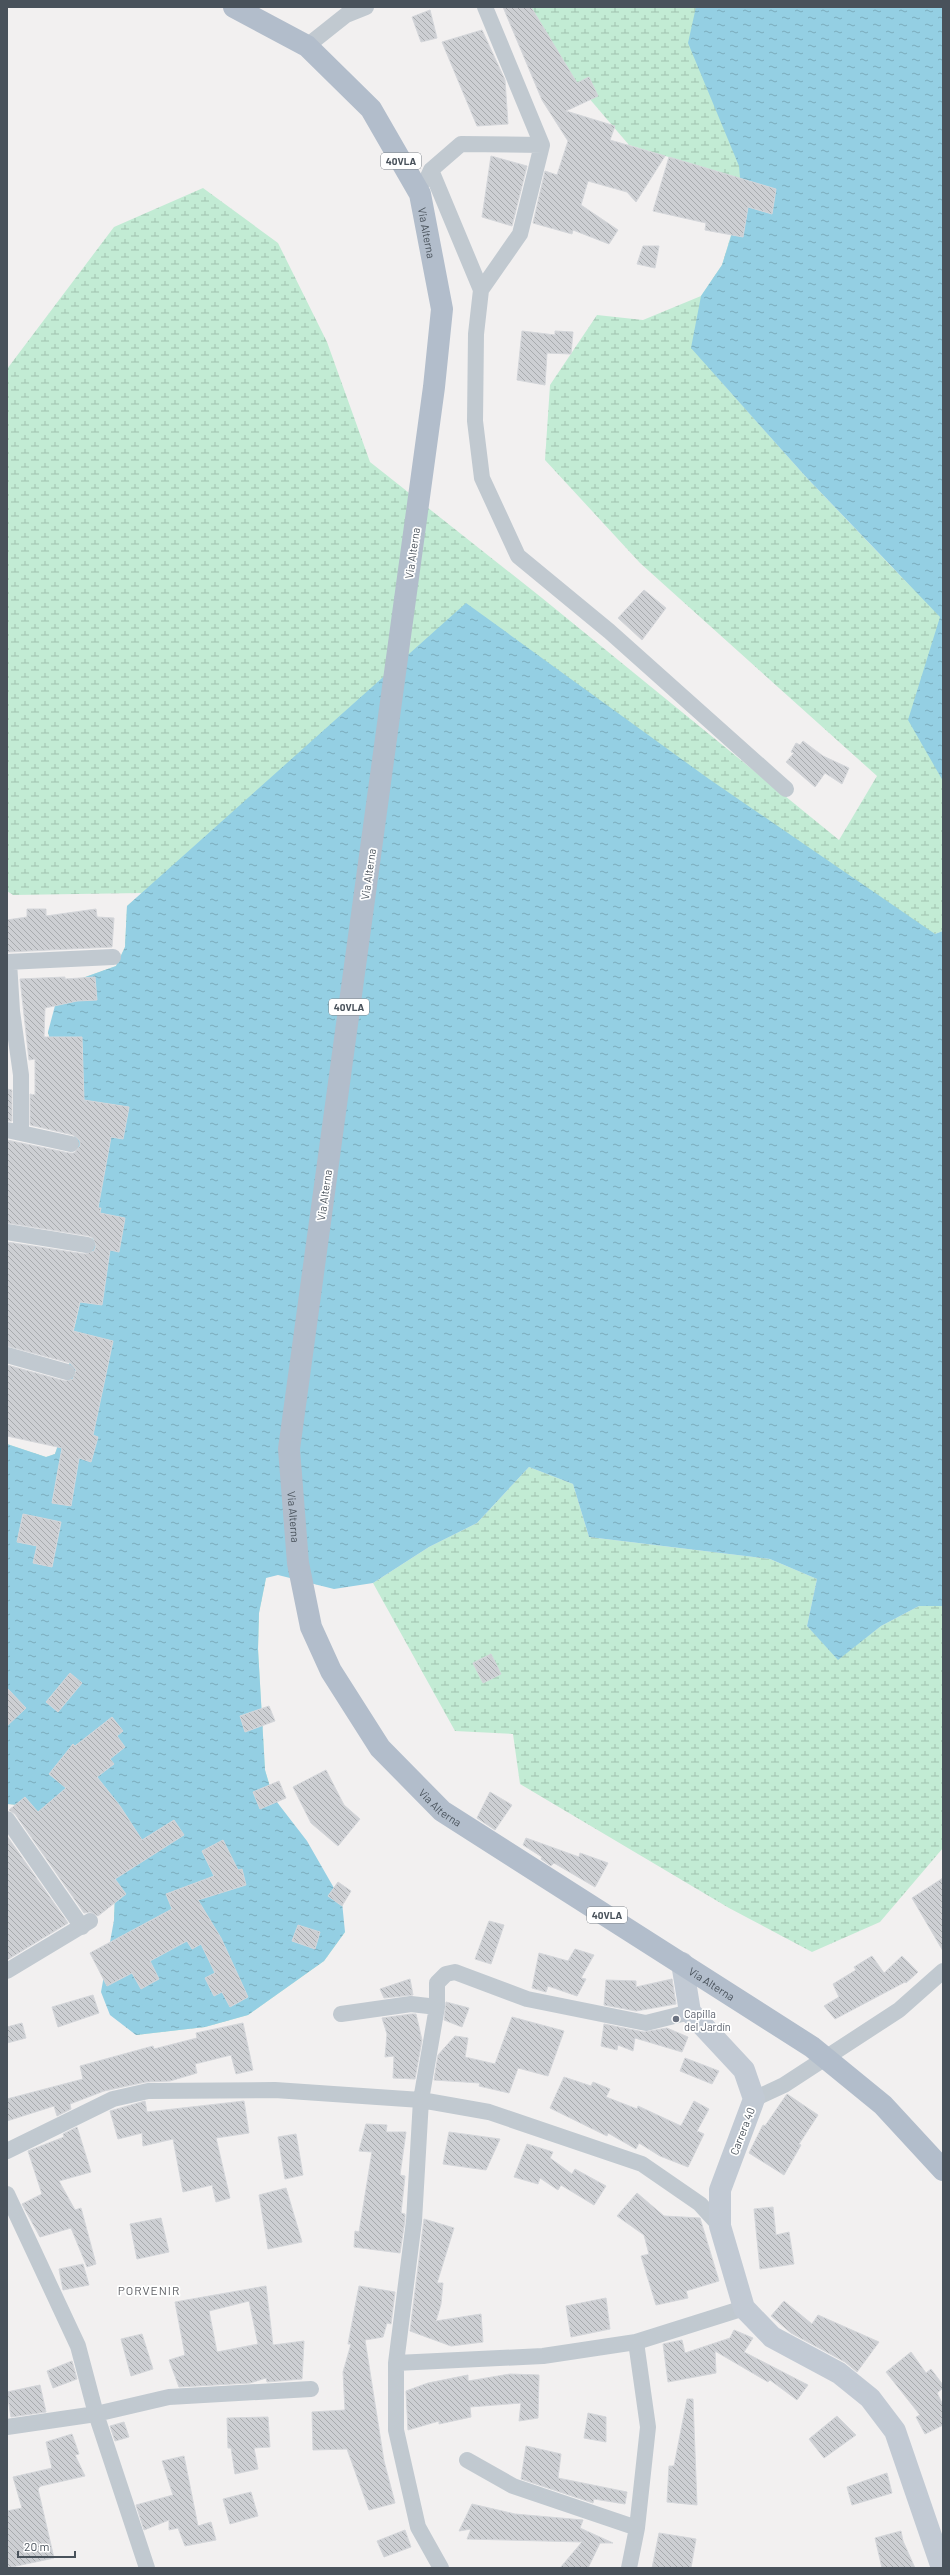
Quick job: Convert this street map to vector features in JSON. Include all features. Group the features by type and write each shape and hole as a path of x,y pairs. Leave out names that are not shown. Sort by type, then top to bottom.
{"main road":[{"name":"Via Alterna","path":"234,7 308,46 372,109 420,194 442,308 434,386 289,1449 298,1563 311,1627 331,1671 380,1748 442,1811 812,2047 883,2105 943,2170"},
{"path":"682,1963 690,2012"},
{"name":"Carrera 40","path":"690,2012 744,2070 754,2099 720,2190 720,2226 744,2308"},
{"path":"744,2308 772,2337 844,2377 870,2398 895,2431 942,2568"}],"street":[{"path":"308,46 346,15 366,7"},
{"path":"485,7 542,145 520,234 481,290 476,334 475,421 482,478 518,556 609,631 786,789"},
{"path":"420,194 431,170 461,144 542,145"},
{"path":"431,170 481,290"},
{"path":"71,1144 14,1131 21,1075 12,1011 8,962 114,956"},
{"path":"7,1232 87,1245"},
{"path":"7,1356 67,1372"},
{"path":"7,1819 86,1924 7,1971"},
{"path":"754,2099 784,2085 899,2010 943,1971"},
{"path":"441,2568 418,2527 396,2430 396,2363 414,2221 421,2100 437,2007 437,1983 446,1974 455,1972 527,1999 646,2023 690,2012"},
{"path":"341,2014 411,2004 437,2007"},
{"path":"7,2151 113,2099 148,2091 275,2090 421,2100 489,2112 642,2164 700,2204 720,2226"},
{"path":"7,2194 78,2346 96,2414 147,2568"},
{"path":"396,2363 543,2356 636,2342 744,2308"},
{"path":"629,2568 637,2528 648,2427 636,2342"},
{"path":"7,2427 96,2414 169,2397 311,2389"},
{"path":"467,2460 513,2486 637,2528"}],"green space":[{"path":"531,7 943,7 943,931 935,934 266,1578 259,1613 258,1649 265,1770 273,1797 298,1831 345,1932 324,1961 248,2015 205,2027 136,2035 114,1920 115,1894 20,1805 7,1804 7,1444 46,1457 55,1454 62,1433 72,1339 87,1271 98,1207 74,1135 48,1032 74,981 116,966 125,947 127,906 142,893 13,895 7,891 7,369 114,227 203,188 278,243 327,342 370,462 542,598 839,840 877,776 640,563 545,460 550,385 597,315 643,320 701,296 722,265 735,222 738,178 629,145 576,83","holes":["710,369 911,587 806,477"]},
{"path":"529,1467 573,1484 589,1537 770,1559 817,1579 807,1626 838,1659 881,1626 919,1606 943,1606 943,1848 880,1922 812,1952 729,1908 520,1784 513,1734 455,1731 373,1583 429,1547 477,1523"}],"water":[{"path":"696,7 943,7 943,781 908,720 940,617 806,477 691,348 701,296 722,265 742,201 739,166 688,43"},
{"path":"466,603 709,779 935,934 943,931 943,1606 919,1606 881,1626 838,1660 807,1626 817,1579 770,1559 589,1537 573,1484 529,1467 477,1523 429,1547 373,1583 334,1589 278,1575 266,1578 259,1613 258,1649 265,1770 273,1797 307,1841 342,1902 345,1932 324,1961 248,2015 205,2027 136,2035 110,2015 101,1992 114,1920 115,1894 20,1805 7,1804 7,1444 46,1457 55,1454 62,1433 72,1339 87,1271 98,1207 74,1135 48,1032 57,998 74,981 116,966 125,947 127,906"}],"building":[{"path":"503,7 531,7 577,83 589,77 598,96 566,111 615,126 610,140 665,156 636,202 627,192 588,181 581,205 618,230 609,244 573,230 572,234 533,223 545,171 557,175 568,141 542,100"},
{"path":"430,10 437,38 421,42 412,17"},
{"path":"482,30 505,80 508,124 477,126 442,42"},
{"path":"491,156 527,166 512,226 482,217"},
{"path":"669,157 776,189 772,214 748,207 743,237 705,230 706,223 653,211"},
{"path":"643,246 659,246 655,268 637,264"},
{"path":"522,331 555,335 555,331 573,332 571,354 547,353 545,385 517,380"},
{"path":"644,590 666,608 642,640 618,618"},
{"path":"803,741 823,756 849,768 842,784 825,773 815,787 786,762 794,753 791,752 796,743 800,745"},
{"path":"27,909 46,909 46,916 96,909 97,917 114,918 112,947 7,952 7,920 27,917"},
{"path":"65,977 65,979 95,977 97,1000 77,1001 45,1008 44,1037 82,1037 84,1100 129,1107 123,1139 111,1137 98,1208 101,1208 100,1213 125,1218 119,1252 110,1250 102,1305 80,1302 73,1331 113,1341 93,1435 98,1437 91,1462 79,1458 71,1506 52,1503 62,1448 7,1436 7,1365 65,1381 73,1379 76,1370 70,1363 7,1346 7,1242 85,1254 94,1251 96,1246 93,1238 89,1236 7,1223 7,1140 69,1153 74,1153 80,1146 80,1141 73,1135 30,1125 30,1094 35,1095 35,1059 29,1060 20,979"},
{"path":"7,1089 12,1090 12,1121 7,1121"},
{"path":"23,1514 61,1522 52,1567 33,1563 37,1546 17,1542"},
{"path":"491,1654 501,1674 483,1683 473,1663"},
{"path":"70,1673 82,1683 58,1712 46,1702"},
{"path":"7,1688 26,1708 7,1726"},
{"path":"269,1706 275,1721 245,1732 240,1716"},
{"path":"112,1717 123,1731 117,1736 125,1747 110,1759 114,1764 97,1777 120,1806 142,1840 174,1820 184,1835 115,1879 126,1894 98,1916 90,1912 84,1913 15,1814 9,1810 25,1797 38,1812 66,1788 49,1774 73,1744 75,1746"},
{"path":"326,1770 344,1805 360,1819 338,1846 311,1823 293,1787"},
{"path":"279,1781 286,1798 260,1809 253,1792"},
{"path":"490,1792 512,1805 495,1830 477,1818"},
{"path":"7,1836 68,1923 7,1960"},
{"path":"526,1838 579,1857 580,1853 608,1863 595,1887 554,1863 551,1866 541,1859 542,1857 523,1845"},
{"path":"223,1840 238,1870 242,1869 246,1885 198,1900 221,1938 248,1997 230,2007 222,1992 214,1996 205,1978 215,1973 201,1944 192,1949 187,1941 150,1961 159,1979 141,1989 132,1973 107,1986 90,1953 172,1909 166,1894 214,1876 202,1851"},
{"path":"943,1878 943,1951 912,1898"},
{"path":"338,1882 351,1891 342,1906 328,1896"},
{"path":"489,1921 504,1925 491,1964 475,1959"},
{"path":"298,1925 320,1932 315,1949 292,1941"},
{"path":"575,1949 594,1955 581,1978 586,1979 577,1996 548,1986 546,1992 532,1988 539,1953 568,1961"},
{"path":"872,1956 884,1973 902,1956 918,1972 906,1983 905,1982 835,2019 824,2006 839,1997 833,1984 856,1970 854,1967"},
{"path":"410,1979 413,1995 384,1998 380,1989"},
{"path":"672,1979 676,2004 636,2011 604,2005 606,1980 636,1981 636,1987"},
{"path":"93,1995 99,2013 58,2027 52,2007"},
{"path":"446,2002 469,2008 462,2027 444,2020"},
{"path":"416,2014 422,2040 415,2079 393,2078 394,2056 385,2057 387,2034 382,2018"},
{"path":"512,2017 564,2031 548,2076 518,2068 509,2093 479,2086 480,2083 434,2080 438,2055 455,2036 468,2038 465,2057 495,2064"},
{"path":"22,2023 26,2038 7,2043 7,2027"},
{"path":"243,2023 253,2070 236,2074 231,2055 195,2064 197,2073 170,2081 146,2082 104,2091 70,2104 71,2109 57,2116 54,2106 7,2121 7,2099 83,2079 80,2066 153,2046 154,2049 197,2038 196,2033"},
{"path":"604,2024 644,2032 667,2028 688,2037 682,2052 635,2038 633,2051 618,2045 617,2050 601,2046"},
{"path":"685,2058 719,2071 712,2084 680,2071"},
{"path":"564,2077 591,2086 593,2082 610,2089 606,2097 637,2109 638,2106 681,2126 694,2101 709,2109 697,2131 704,2134 688,2167 660,2156 639,2143 636,2149 608,2133 607,2136 550,2108"},
{"path":"787,2094 818,2115 799,2144 801,2145 784,2175 749,2153 763,2125 765,2126"},
{"path":"145,2101 147,2112 244,2101 249,2133 216,2138 230,2198 216,2202 212,2185 183,2192 173,2139 143,2146 142,2133 118,2139 110,2111"},
{"path":"366,2124 387,2125 386,2132 406,2132 400,2175 405,2176 401,2213 405,2214 405,2220 400,2253 354,2247 355,2231 359,2232 372,2152 359,2151"},
{"path":"77,2127 91,2172 59,2181 75,2210 81,2208 96,2264 87,2267 71,2228 40,2237 22,2204 42,2194 28,2151 64,2137 63,2134"},
{"path":"449,2132 500,2139 486,2170 443,2164"},
{"path":"296,2134 303,2175 285,2179 278,2137"},
{"path":"527,2144 553,2152 550,2158 572,2174 575,2169 606,2186 594,2205 561,2185 558,2190 540,2178 538,2184 514,2177"},
{"path":"286,2188 302,2242 268,2249 259,2195"},
{"path":"637,2193 664,2216 700,2218 719,2281 686,2291 688,2298 656,2305 641,2256 649,2254 644,2235 617,2216"},
{"path":"773,2207 776,2235 789,2232 794,2264 760,2269 754,2209"},
{"path":"161,2218 169,2252 137,2259 130,2224"},
{"path":"424,2219 454,2228 437,2283 443,2283 441,2304 436,2321 481,2314 483,2342 451,2346 410,2331"},
{"path":"83,2264 89,2285 63,2290 59,2269"},
{"path":"266,2286 273,2345 304,2341 302,2379 267,2382 266,2378 250,2383 179,2387 169,2360 185,2355 175,2302","holes":["249,2301 258,2344 217,2352 209,2311"]},
{"path":"359,2286 395,2292 391,2324 387,2323 383,2337 365,2340 384,2461 395,2503 369,2510 347,2449 313,2450 312,2412 345,2410 343,2372 351,2344 348,2344"},
{"path":"606,2298 610,2329 571,2337 566,2306"},
{"path":"784,2301 812,2324 818,2315 879,2342 857,2372 845,2362 791,2333 771,2316"},
{"path":"734,2330 753,2338 744,2352 808,2385 797,2400 770,2380 768,2382 715,2351 716,2373 668,2382 663,2344 682,2340 685,2353 730,2338"},
{"path":"142,2334 153,2369 131,2376 121,2339"},
{"path":"911,2352 926,2373 931,2369 943,2385 943,2388 937,2393 943,2405 943,2425 925,2434 916,2417 920,2415 886,2372"},
{"path":"72,2361 77,2379 53,2388 47,2371"},
{"path":"510,2374 539,2375 538,2418 519,2421 521,2403 470,2407 471,2417 439,2424 439,2421 408,2430 406,2391 428,2383 468,2375 468,2381"},
{"path":"40,2385 46,2412 11,2417 7,2392"},
{"path":"687,2399 693,2399 697,2505 667,2502 669,2466 674,2466"},
{"path":"588,2413 606,2417 606,2442 584,2438"},
{"path":"837,2416 856,2435 824,2458 809,2439"},
{"path":"268,2417 270,2447 254,2448 258,2469 235,2474 231,2448 228,2448 227,2418"},
{"path":"124,2422 129,2437 115,2441 110,2426"},
{"path":"72,2434 79,2454 75,2455 85,2476 41,2486 38,2489 54,2558 7,2568 7,2511 22,2508 13,2477 52,2468 46,2442"},
{"path":"526,2446 561,2454 558,2478 627,2492 625,2504 594,2499 593,2503 521,2479"},
{"path":"184,2456 198,2526 211,2522 216,2540 185,2546 178,2528 169,2530 169,2520 144,2530 136,2505 173,2495 162,2461"},
{"path":"887,2473 892,2493 852,2505 847,2487"},
{"path":"251,2492 258,2516 230,2524 223,2499"},
{"path":"472,2504 515,2514 583,2520 580,2528 613,2543 600,2543 588,2568 560,2568 582,2542 467,2539 471,2529 459,2531"},
{"path":"405,2530 411,2547 384,2557 377,2541"},
{"path":"901,2531 903,2541 915,2568 882,2568 875,2538"},
{"path":"659,2533 696,2539 691,2568 652,2568"}],"place":[{"name":"Capilla del Jardín","path":"676,2019"}],"district":[{"name":"PORVENIR","path":"149,2290"}]}
